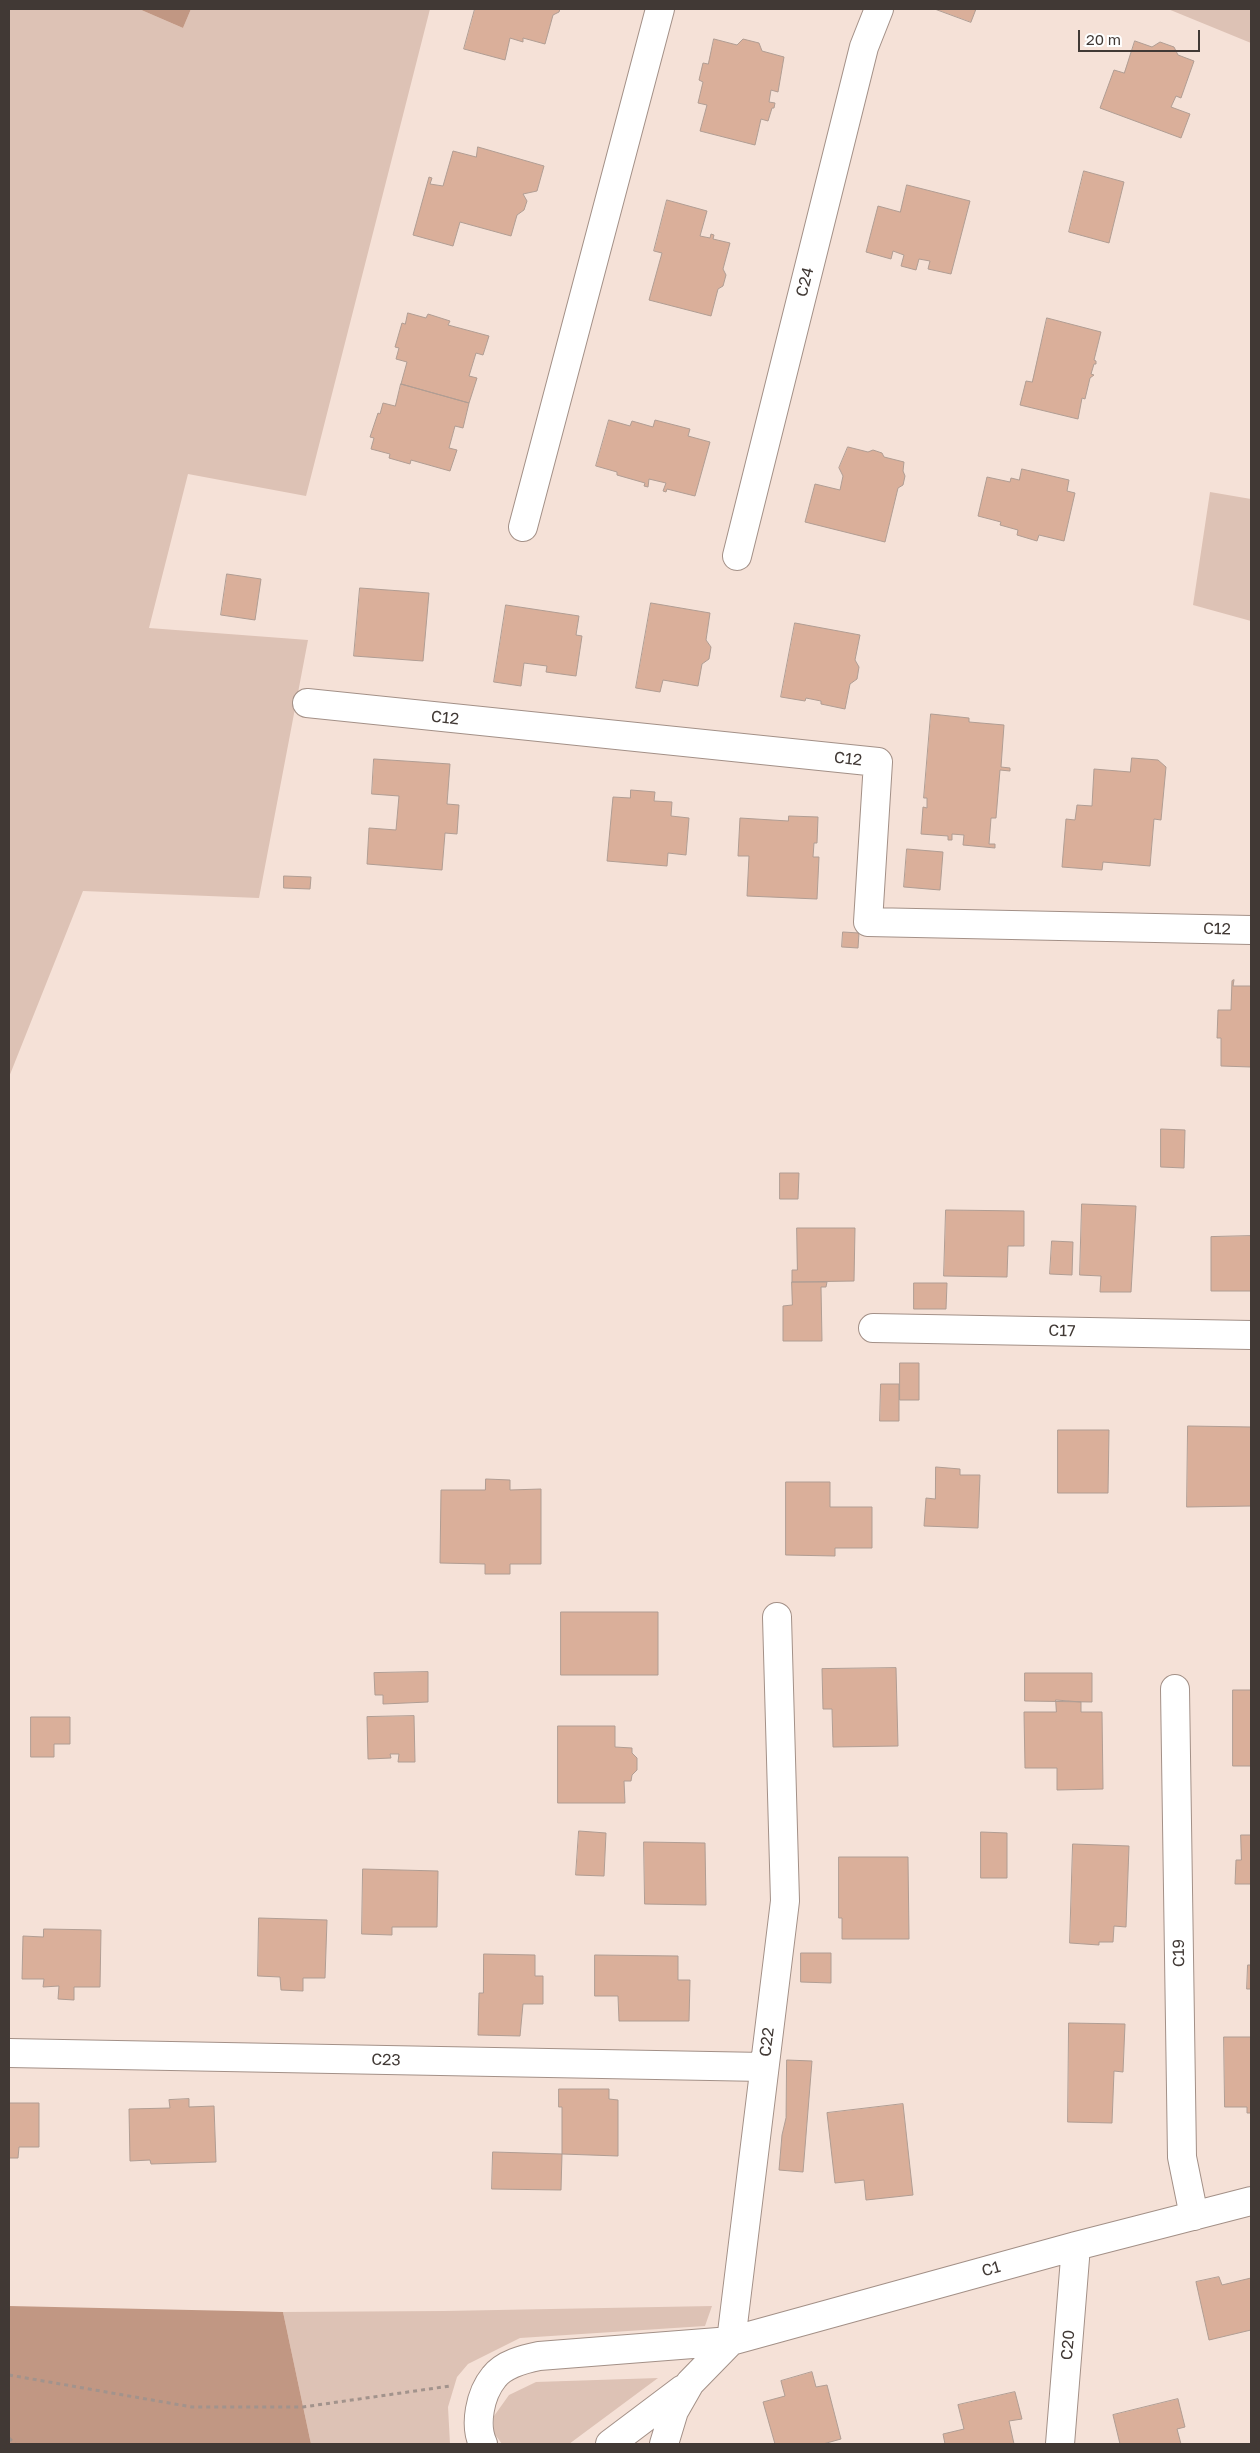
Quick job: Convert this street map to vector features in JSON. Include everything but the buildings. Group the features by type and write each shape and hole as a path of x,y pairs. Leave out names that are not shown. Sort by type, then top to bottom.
{"street":[{"path":"523,527 660,9"},
{"name":"C24","path":"737,556 864,47 879,9"},
{"name":"C12","path":"307,703 878,762 868,922 1251,930"},
{"name":"C17","path":"873,1328 1251,1335"},
{"name":"C22","path":"731,2341 785,1901 777,1616"},
{"name":"C19","path":"1175,1689 1182,2157 1194,2216"},
{"name":"C23","path":"9,2053 764,2067"},
{"name":"C1","path":"494,2376 519,2360 539,2356 731,2341 1076,2246 1251,2201"},
{"name":"C20","path":"1060,2444 1076,2246"},
{"path":"610,2444 690,2383 731,2341"},
{"path":"483,2444 480,2438 482,2401 494,2376"},
{"path":"664,2444 674,2411 690,2383"}],"path":[{"path":"9,2375 192,2408 303,2407 448,2386 494,2376"},
{"path":"9,2438 15,2444"}],"shaded area":[{"path":"9,9 139,9 183,28 191,9 430,9 306,496 188,474 149,628 308,640 259,898 83,891 9,1077"},
{"path":"139,9 191,9 183,28"},
{"path":"1168,9 1251,9 1251,43"},
{"path":"1210,492 1251,499 1251,621 1193,605"},
{"path":"9,2306 283,2312 311,2444 9,2444"},
{"path":"712,2306 705,2326 520,2338 468,2364 457,2377 448,2407 450,2444 311,2444 283,2312 444,2311"},
{"path":"658,2378 569,2444 502,2444 494,2433 494,2416 509,2395 536,2382"}]}
